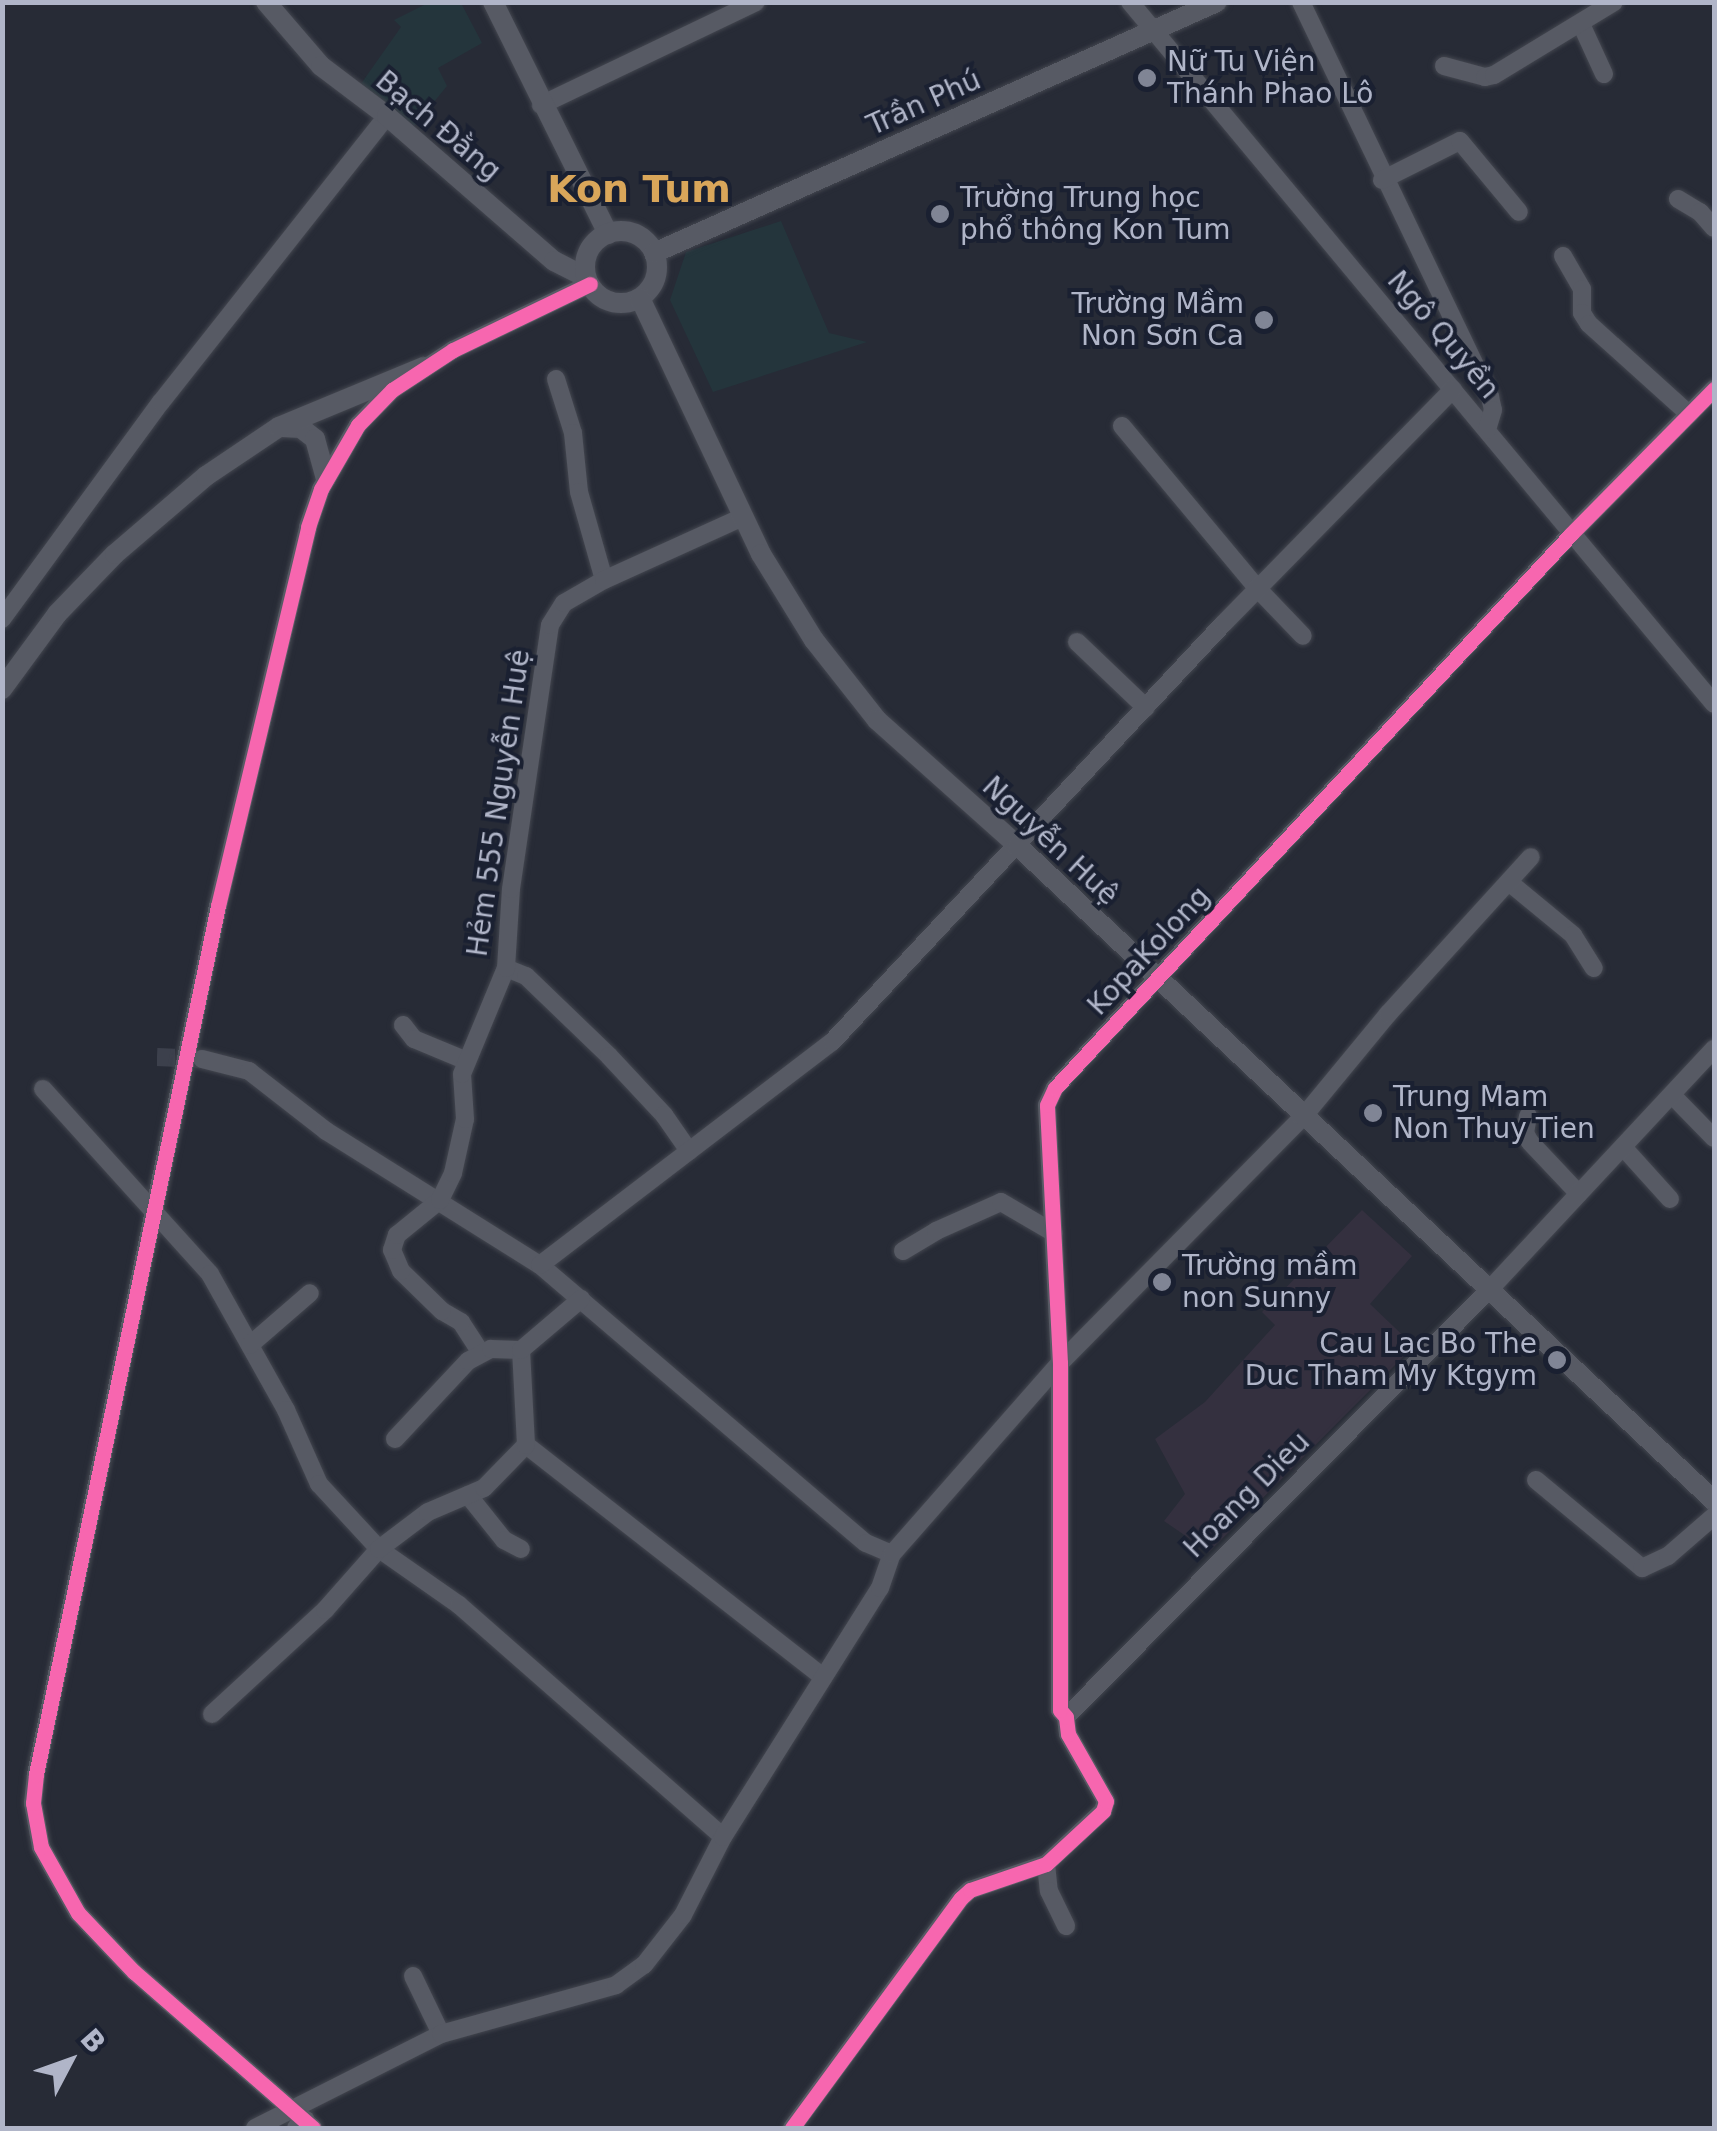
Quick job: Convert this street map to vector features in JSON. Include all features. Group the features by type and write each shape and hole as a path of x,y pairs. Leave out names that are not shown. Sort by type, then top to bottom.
{"street":[{"name":"Bạch Đằng","path":"266,2 321,66 387,116 554,261 588,280"},
{"path":"541,105 756,2"},
{"name":"Ngô Quyền","path":"1130,2 1714,704"},
{"name":"Trần Phú","path":"654,253 1217,2"},
{"path":"1301,2 1382,180 1490,397 1493,410 1487,430"},
{"path":"1444,66 1485,78 1494,75 1614,2"},
{"path":"500,5 541,105 608,234"},
{"path":"1581,24 1604,74"},
{"path":"2,619 161,402 387,116"},
{"path":"1382,180 1460,141 1519,212"},
{"path":"1700,212 1714,197"},
{"path":"1678,199 1700,212 1714,228"},
{"path":"626,231 639,236 654,253 657,272 653,285 640,298 617,303 604,299 588,280 590,250 608,234 626,231"},
{"path":"1563,256 1582,289 1582,313 1590,324 1689,414"},
{"path":"2,689 57,614 115,554 206,476 279,427 424,367 588,280"},
{"name":"Nguyễn Huệ","path":"640,298 743,517 814,640 877,720 1018,846 1156,980 1714,1500"},
{"path":"302,2122 134,1972 91,1928 51,1872 36,1824 36,1774 248,776 308,527 338,454 374,407 424,367"},
{"path":"556,379 572,434 579,492 604,580"},
{"path":"540,1264 832,1042 1257,588 1453,389"},
{"name":"KopaKolong","path":"1046,1864 1103,1811 1106,1801 1068,1734 1066,1717 1060,1710 1060,1363 1047,1105 1055,1088 1571,534 1714,389"},
{"path":"1122,426 1257,588 1303,636"},
{"path":"279,427 301,428 315,438 326,479"},
{"name":"Hẻm 555 Nguyễn Huệ","path":"440,1200 453,1173 465,1119 462,1074 506,968 511,889 550,626 564,604 604,580 743,517"},
{"path":"1078,642 1146,708"},
{"path":"255,2128 302,2122 441,2034 624,1982 644,1964 683,1915 723,1837 880,1588 892,1554 1060,1363 1304,1117 1388,1014 1531,857"},
{"path":"1510,883 1573,935 1594,968"},
{"path":"506,968 526,976 608,1056 664,1115 689,1151"},
{"path":"403,1025 414,1039 468,1061"},
{"name":"Hoang Dieu","path":"1066,1717 1488,1290 1714,1050"},
{"path":"202,1059 248,1071 326,1132 540,1264 866,1543 892,1554"},
{"path":"43,1089 210,1274 319,1484 379,1549 459,1605 723,1837"},
{"path":"1672,1095 1714,1138"},
{"path":"1528,1116 1524,1134 1579,1194"},
{"path":"1623,1147 1670,1199"},
{"path":"440,1200 397,1235 392,1250 416,1288 461,1322 481,1353"},
{"path":"903,1251 1001,1202 1054,1234"},
{"path":"250,1345 310,1293"},
{"path":"395,1439 456,1371 481,1353 502,1348 521,1350 581,1299"},
{"path":"212,1714 324,1610 379,1549 428,1512 484,1488 526,1446 521,1350"},
{"path":"526,1446 823,1677"},
{"path":"1536,1480 1642,1568 1668,1556 1714,1516"},
{"path":"468,1495 504,1540 521,1549"},
{"path":"792,2128 970,1890 1046,1864 1048,1891 1066,1926"},
{"path":"413,1976 441,2034"}],"shaded area":[{"path":"428,3 461,3 482,43 438,68 447,86 412,129 358,88 401,27 394,20"},
{"path":"781,221 829,333 867,342 713,392 670,300 686,252"},
{"path":"1362,1210 1412,1256 1370,1304 1414,1346 1209,1552 1164,1521 1185,1494 1155,1439 1205,1402 1275,1325 1262,1312"}],"tunnel":[{"path":"157,1057 202,1059"}],"cycle path":[{"path":"313,2128 134,1972 78,1913 41,1847 33,1803 36,1774 218,906 308,527 321,489 358,425 392,390 453,350 590,284"},
{"path":"792,2128 961,1898 970,1890 1046,1864 1103,1811 1106,1801 1068,1734 1066,1717 1060,1710 1060,1363 1047,1105 1055,1088 1571,534 1714,389"}],"place":[{"name":"Nữ Tu Viện Thánh Phao Lô","path":"1147,78"},
{"name":"Trường Trung học phổ thông Kon Tum","path":"940,214"},
{"name":"Trường Mầm Non Sơn Ca","path":"1264,320"},
{"name":"Trung Mam Non Thuy Tien","path":"1373,1113"},
{"name":"Trường mầm non Sunny","path":"1162,1282"},
{"name":"Cau Lac Bo The Duc Tham My Ktgym","path":"1557,1360"}],"district":[{"name":"Kon Tum","path":"639,190"}]}
